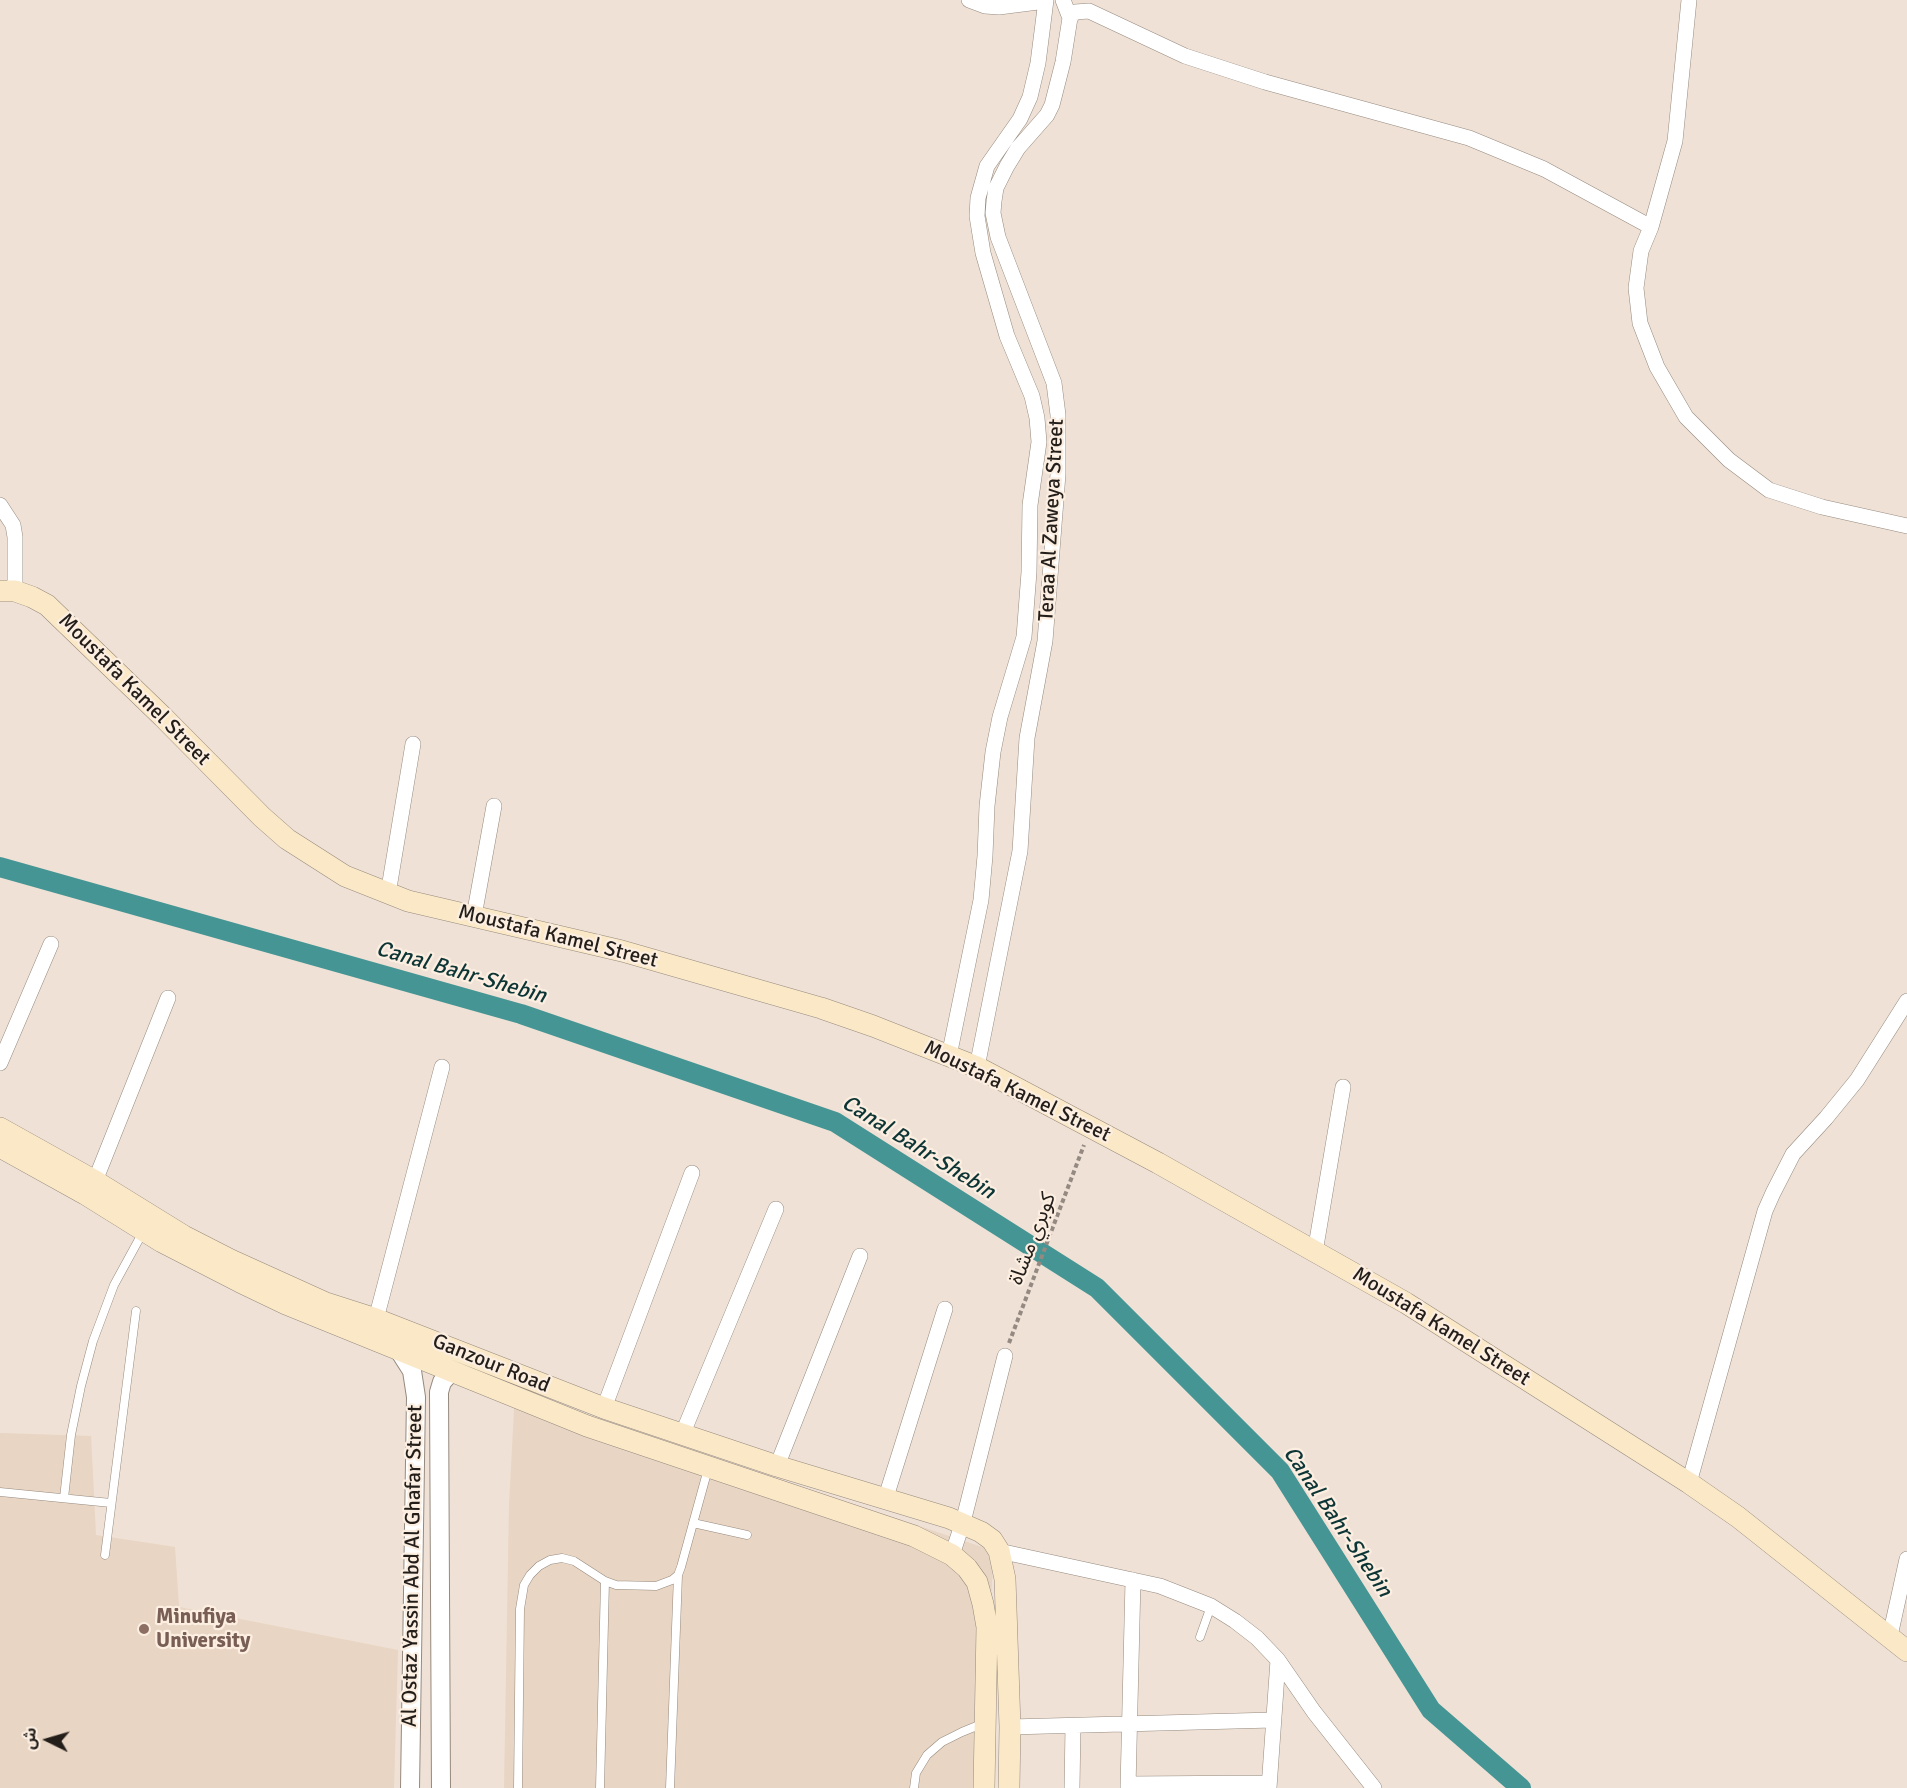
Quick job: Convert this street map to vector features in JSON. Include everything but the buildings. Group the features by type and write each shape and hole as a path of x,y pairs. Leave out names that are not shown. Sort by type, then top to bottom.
{"main road":[{"name":"Moustafa Kamel Street","path":"8,591 32,597 47,605 262,817 287,839 345,876 408,901 622,951 821,1008 977,1067 1158,1163 1406,1303 1689,1483 1738,1517 1907,1651"},
{"name":"Ganzour Road","path":"0,1128 95,1181 139,1210 231,1260 327,1303 376,1319 604,1408 682,1435 885,1500 963,1522 992,1540 999,1551"},
{"name":"Ganzour Road","path":"0,1147 85,1194 143,1230 240,1282 587,1426 914,1536 960,1561"},
{"path":"999,1551 1005,1580 1010,1727 1009,1788"},
{"path":"960,1561 977,1582 987,1627 984,1788"}],"street":[{"path":"969,0 985,6 999,7 1046,1"},
{"name":"Teraa Al Zaweya Street","path":"977,1067 1019,863 1026,738 1045,641 1058,474 1058,415 1054,383 998,237 993,213 996,188 1007,166 1018,148 1047,115 1052,105 1063,62 1070,18 1064,0"},
{"path":"1689,0 1675,141 1651,227 1641,251 1636,288 1640,323 1657,367 1686,417 1729,460 1769,490 1822,507 1907,526"},
{"name":"Teraa Al Zaweya Street","path":"949,1056 981,900 993,752 1000,717 1024,637 1029,572 1030,505 1039,442 1038,418 1032,396 1007,336 983,253 977,216 978,198 987,166 1020,119 1030,97 1038,63 1046,1"},
{"path":"1070,18 1075,12 1089,10 1185,56 1265,82 1468,138 1555,174 1651,227"},
{"path":"0,505 13,525 15,537 8,591"},
{"path":"388,894 413,744"},
{"path":"474,916 494,806"},
{"path":"0,1063 51,944"},
{"path":"95,1181 168,998"},
{"path":"1689,1483 1762,1222 1773,1193 1793,1154 1857,1080 1907,1001"},
{"path":"376,1319 441,1067"},
{"path":"1315,1252 1343,1087"},
{"path":"604,1408 692,1173"},
{"path":"682,1435 776,1209"},
{"path":"777,1466 860,1256"},
{"path":"885,1500 945,1309"},
{"name":"Al Ostaz Yassin Abd Al Ghafar Street","path":"398,1349 412,1371 416,1397 410,1788"},
{"path":"960,1561 963,1522 1005,1356"},
{"name":"Al Ostaz Yassin Abd Al Ghafar Street","path":"441,1788 440,1392 442,1382 452,1371"},
{"path":"999,1551 1160,1586 1211,1606 1235,1621 1257,1638 1278,1660 1314,1712 1374,1788"},
{"path":"1890,1636 1907,1559"},
{"path":"1132,1580 1128,1786 1269,1785 1278,1660"},
{"path":"411,1713 441,1712"},
{"path":"1010,1727 1274,1720"},
{"path":"1072,1788 1073,1726"}],"lane":[{"path":"64,1498 71,1435 93,1341 114,1285 143,1230"},
{"path":"105,1555 136,1311"},
{"path":"670,1788 678,1575 708,1468"},
{"path":"0,1492 111,1503"},
{"path":"693,1523 747,1535"},
{"path":"518,1788 520,1609 524,1585 530,1575 550,1560 562,1558 580,1563 605,1581 628,1587 665,1584 678,1575"},
{"path":"600,1788 605,1581"},
{"path":"1200,1637 1211,1606"},
{"path":"914,1788 916,1773 927,1755 942,1742 986,1723"}],"path":[{"name":"كوبري مشاة","path":"1014,1328 1079,1161"}],"shaded area":[{"path":"515,1391 994,1551 979,1788 504,1788 509,1505"},
{"name":"Minufiya University","path":"0,1433 91,1436 96,1535 175,1547 179,1607 398,1650 394,1788 0,1788"}],"waterway":[{"name":"Canal Bahr-Shebin","path":"0,867 521,1014 835,1122 1097,1288 1280,1471 1431,1710 1521,1788"}],"place":[{"name":"Minufiya University","path":"144,1629"}]}
